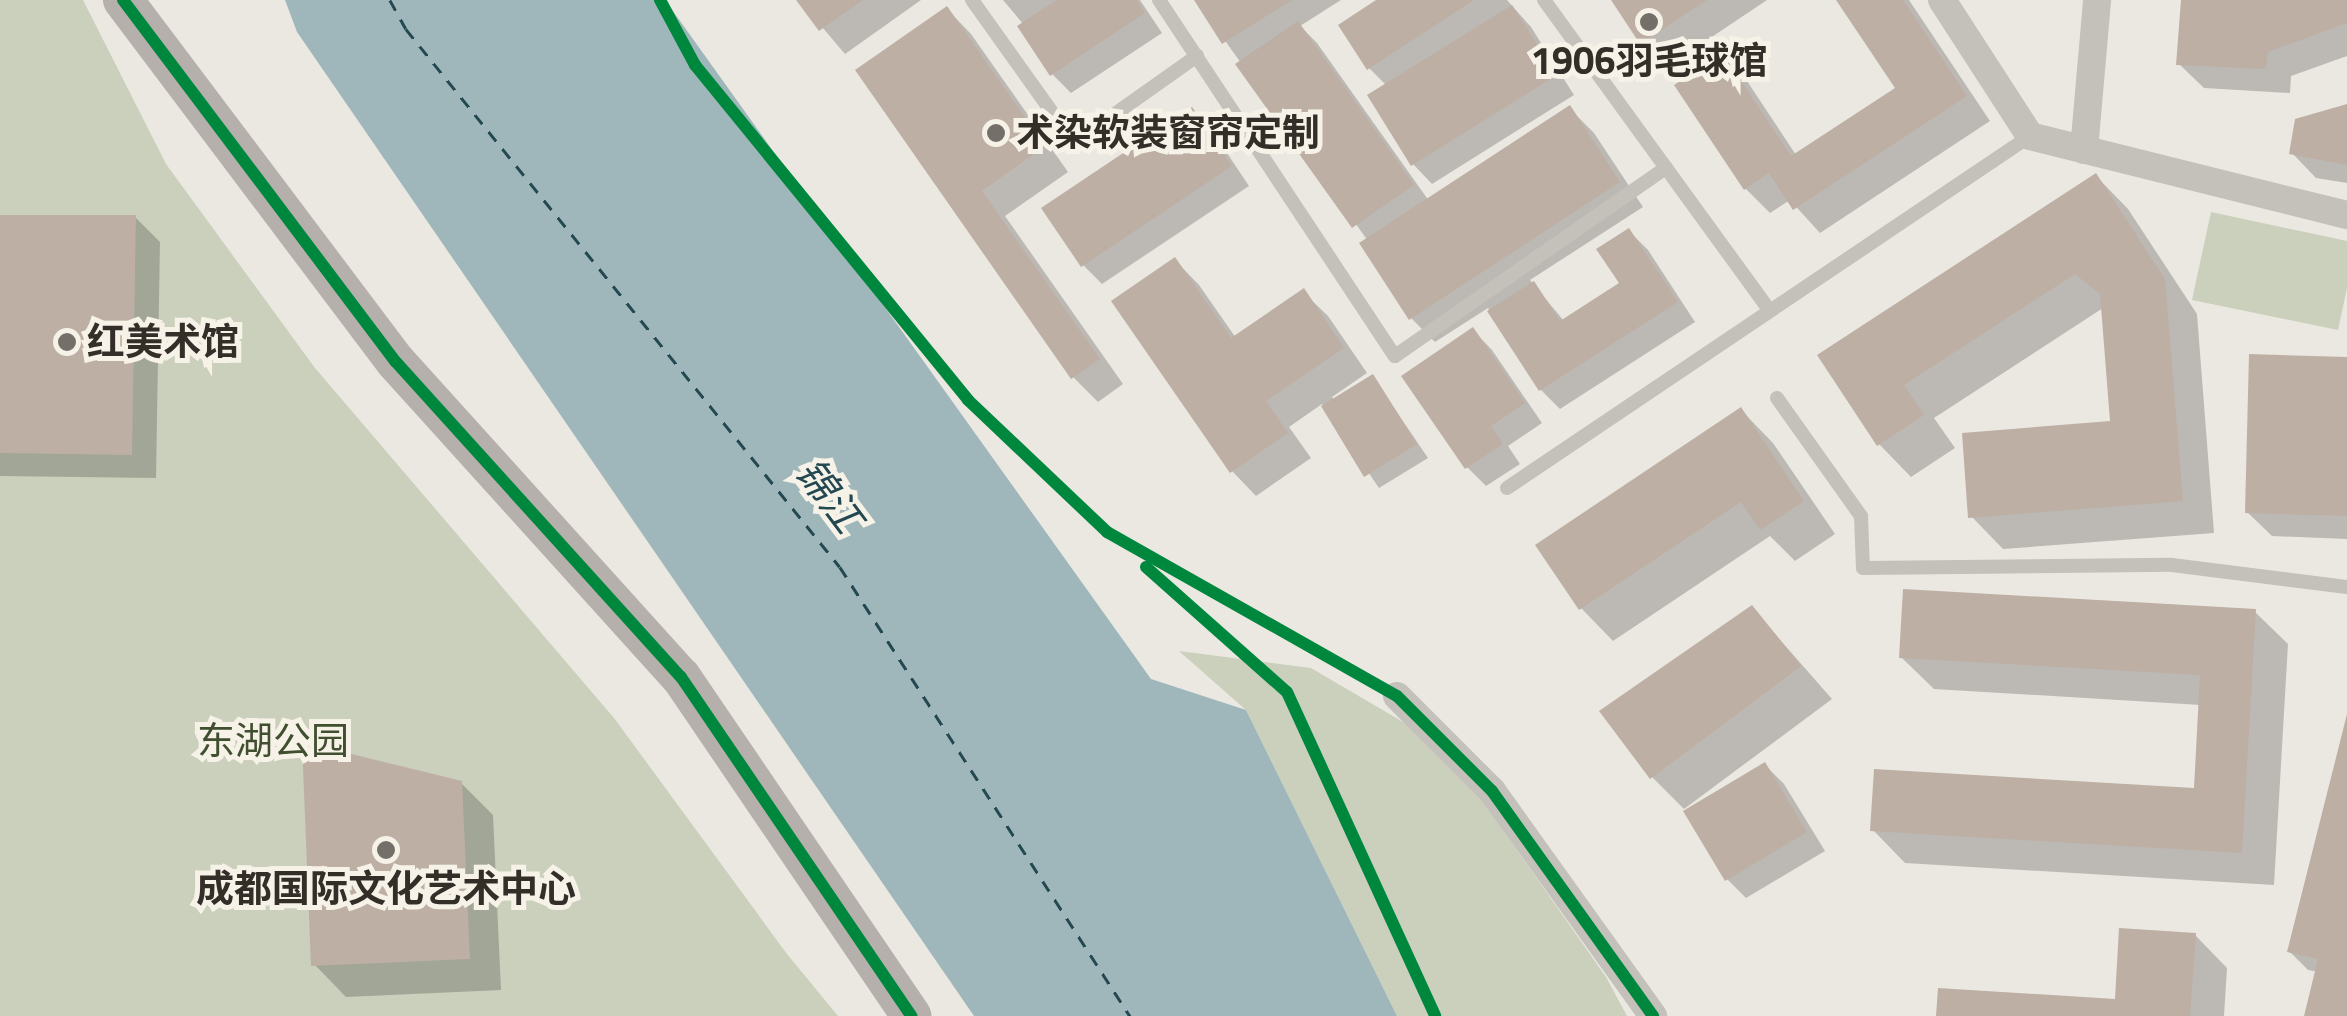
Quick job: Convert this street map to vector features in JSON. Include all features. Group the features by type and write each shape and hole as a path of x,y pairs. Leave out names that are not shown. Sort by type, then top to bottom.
{"street":[{"path":"122,0 396,362 681,677 911,1016"},
{"path":"1942,0 2030,136 2347,215"},
{"path":"2084,150 2097,0"},
{"path":"1397,696 1492,791 1653,1016"}],"lane":[{"path":"972,0 1074,144 1196,56"},
{"path":"1159,0 1395,356 1666,168"},
{"path":"1544,0 1770,311"},
{"path":"1507,488 2030,136"},
{"path":"1777,398 1862,516 1863,568 2172,565 2347,587"}],"green space":[{"name":"东湖公园","path":"0,0 83,0 166,164 315,368 614,718 787,954 838,1016 0,1016"},
{"path":"2211,212 2347,241 2347,288 2338,330 2192,300"},
{"path":"1179,651 1311,668 1444,746 1606,977 1627,1016 1397,1016 1246,710"}],"water":[{"name":"锦江","path":"285,0 665,0 1151,679 1246,710 1397,1016 974,1016 297,32"}],"building":[{"path":"796,0 863,0 819,31"},
{"path":"1057,0 1137,0 1145,13 1050,76 1017,26"},
{"path":"1194,0 1292,0 1222,44"},
{"path":"1376,0 1474,0 1367,70 1338,25"},
{"name":"1906羽毛球馆","path":"1611,0 1707,0 1640,44"},
{"path":"1836,0 1903,0 1967,96 1793,210 1769,173 1744,190 1674,85 1723,54 1791,156 1895,88"},
{"path":"2181,0 2347,0 2347,23 2268,52 2266,69 2176,65"},
{"path":"1512,5 1557,75 1411,166 1367,95"},
{"path":"947,6 1045,146 982,191 1100,359 1071,379 855,70"},
{"path":"1298,21 1414,185 1352,228 1235,64"},
{"path":"2347,104 2347,165 2289,154 2295,119"},
{"path":"1570,105 1620,182 1409,320 1359,243"},
{"path":"1192,107 1232,166 1081,267 1041,208"},
{"path":"2096,173 2165,279 2183,501 1968,518 1962,433 2110,421 2100,294 2075,274 1904,385 1924,415 1877,446 1817,355"},
{"name":"红美术馆","path":"0,215 136,215 132,455 0,453"},
{"path":"1629,228 1678,302 1539,391 1487,311 1534,281 1560,321 1619,283 1596,249"},
{"path":"1175,257 1231,338 1304,288 1344,348 1266,401 1288,433 1230,473 1111,301"},
{"path":"1473,327 1525,403 1491,426 1503,444 1465,469 1401,376"},
{"path":"2249,354 2347,357 2347,516 2245,513"},
{"path":"1373,374 1417,444 1364,477 1321,406"},
{"path":"1741,407 1804,501 1760,530 1741,502 1579,610 1535,545"},
{"path":"1903,589 2256,609 2242,853 1870,831 1874,769 2194,788 2200,675 1899,658"},
{"path":"1752,605 1801,666 1650,779 1599,711"},
{"path":"2347,714 2347,1016 2304,1016 2318,959 2287,952"},
{"name":"成都国际文化艺术中心","path":"302,742 462,781 470,959 311,966"},
{"path":"1765,762 1807,832 1725,881 1683,811"},
{"path":"2119,928 2196,933 2190,1016 1936,1016 1938,988 2115,999"}],"ferry route":[{"path":"390,0 406,29 840,567 1130,1016"}],"cycle path":[{"path":"123,0 396,362 681,677 911,1016"},
{"path":"660,0 695,65 968,400 1107,532 1397,696 1492,791 1653,1016"},
{"path":"1146,567 1287,692 1435,1016"}],"place":[{"name":"1906羽毛球馆","path":"1649,22"},
{"name":"术染软装窗帘定制","path":"996,133"},
{"name":"红美术馆","path":"67,342"},
{"name":"成都国际文化艺术中心","path":"386,850"}]}
